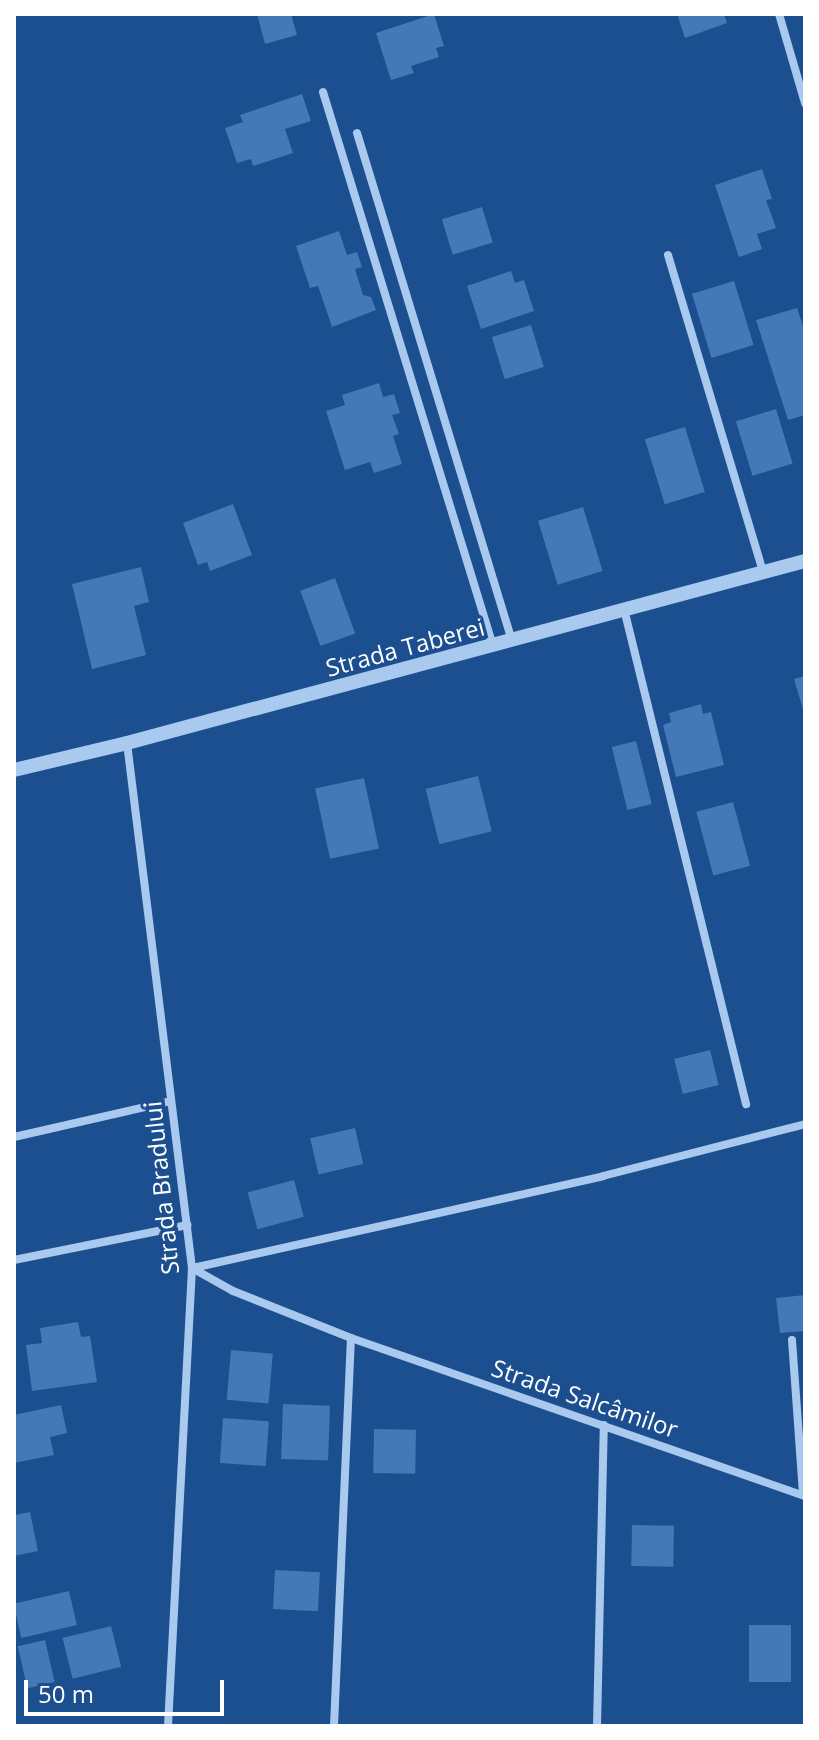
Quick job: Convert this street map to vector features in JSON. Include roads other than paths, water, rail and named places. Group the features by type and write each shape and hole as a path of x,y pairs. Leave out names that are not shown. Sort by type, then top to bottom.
{"street":[{"path":"779,14 805,103"},
{"path":"323,92 493,646"},
{"path":"357,133 512,641"},
{"path":"668,255 763,572"},
{"name":"Strada Taberei","path":"14,770 127,743 805,561"},
{"path":"624,609 746,1104"},
{"name":"Strada Bradului","path":"127,743 192,1268 168,1726"},
{"path":"14,1137 171,1101"},
{"path":"192,1268 603,1176 805,1124"},
{"path":"14,1260 187,1225"},
{"name":"Strada Salcâmilor","path":"192,1268 233,1291 351,1338 804,1496"},
{"path":"334,1726 351,1338"},
{"path":"792,1340 804,1496"},
{"path":"597,1726 604,1425"}]}
